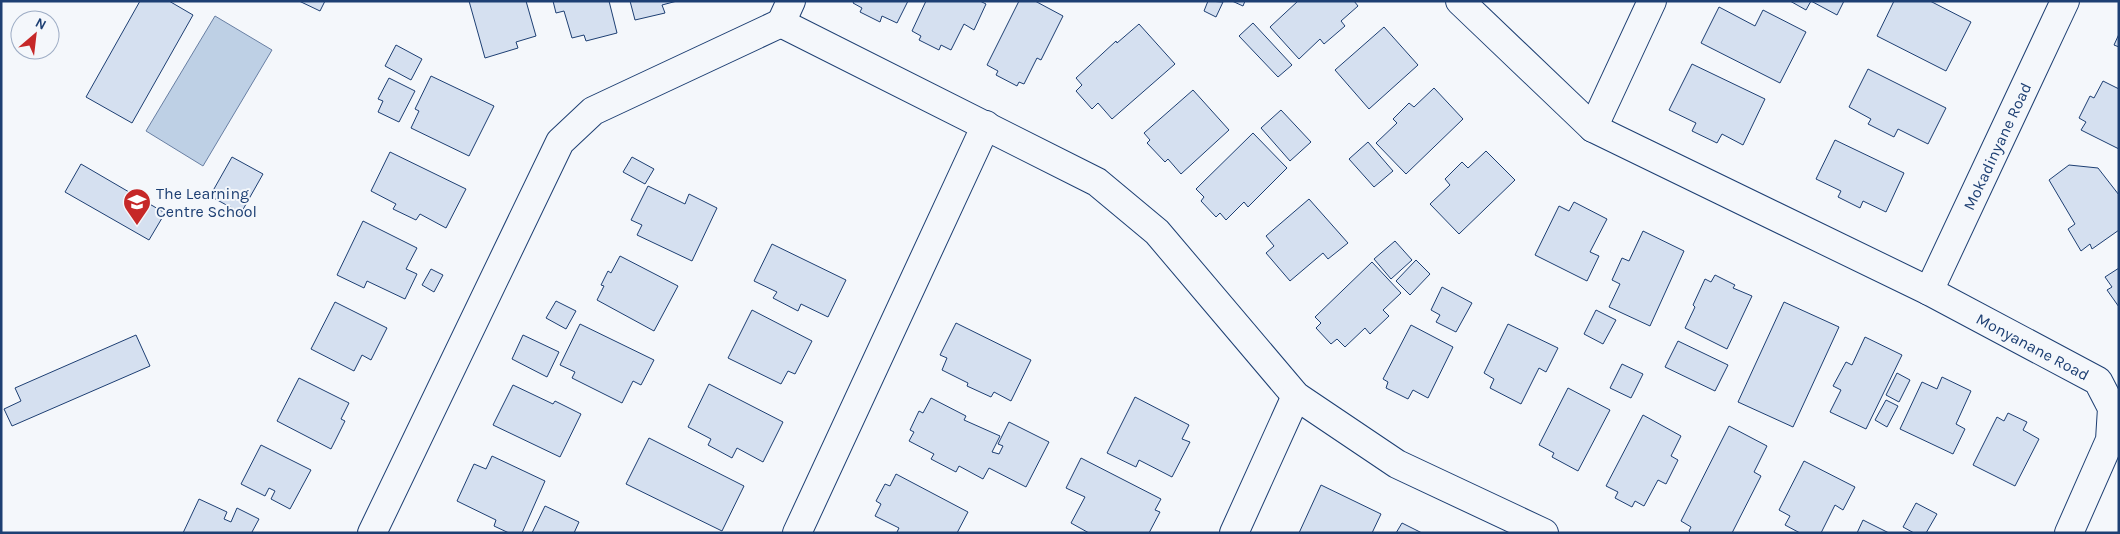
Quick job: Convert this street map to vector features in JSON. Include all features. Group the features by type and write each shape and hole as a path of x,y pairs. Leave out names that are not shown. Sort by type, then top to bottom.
{"street":[{"name":"Monyanane Road","path":"1460,1 1593,128 1929,290 2098,381 2112,408 2110,440 2069,533"},
{"path":"1593,128 1652,1"},
{"name":"Mokadinyane Road","path":"1929,290 2065,1"},
{"path":"372,533 560,142 593,112 786,12 986,125 1097,182 1157,232 1296,396 1397,464 1544,533"},
{"path":"797,533 986,125"},
{"path":"1234,533 1296,396"}],"water":[{"path":"215,16 272,50 203,166 146,131"}],"building":[{"path":"140,1 169,1 193,15 132,123 86,97"},
{"path":"299,1 325,1 320,11"},
{"path":"469,1 526,1 536,36 516,42 518,48 485,58"},
{"path":"553,1 609,1 617,33 586,41 584,35 572,38 564,11 556,13"},
{"path":"630,1 677,1 662,5 665,13 635,20"},
{"path":"854,1 908,1 897,23 882,16 880,22 860,12 862,8 853,3"},
{"path":"926,1 980,1 986,4 974,30 964,24 951,50 941,45 939,50 919,40 921,36 912,31"},
{"path":"1019,1 1035,1 1063,16 1041,60 1037,58 1024,84 1019,82 1017,86 996,75 998,71 987,65"},
{"path":"1208,1 1223,2 1216,17 1204,11"},
{"path":"1232,1 1245,1 1243,6"},
{"path":"1298,1 1354,1 1358,6 1341,21 1345,26 1324,44 1320,39 1299,59 1270,27"},
{"path":"1790,1 1811,1 1806,10"},
{"path":"1811,1 1844,1 1837,15"},
{"path":"1894,1 1930,1 1971,22 1946,71 1877,36"},
{"path":"1719,7 1755,26 1763,10 1806,32 1780,83 1701,43"},
{"path":"1253,23 1292,65 1278,77 1239,36"},
{"path":"1139,24 1175,64 1112,119 1098,103 1092,109 1076,91 1082,85 1076,78 1116,41 1117,43"},
{"path":"1384,27 1418,65 1369,109 1335,70"},
{"path":"2119,34 2119,47 2114,45"},
{"path":"396,45 422,59 411,80 385,66"},
{"path":"1692,64 1765,99 1743,145 1722,134 1717,143 1692,131 1696,123 1669,110"},
{"path":"1868,69 1946,108 1928,144 1898,129 1894,137 1868,124 1871,119 1849,107"},
{"path":"431,76 494,106 469,156 411,128 419,111 415,109"},
{"path":"389,78 415,91 399,122 378,112 383,101 378,99"},
{"path":"2103,81 2119,89 2119,149 2081,130 2086,122 2079,118 2090,96 2094,98"},
{"path":"1434,88 1463,119 1406,174 1376,143 1397,123 1393,119 1409,103 1414,107"},
{"path":"1193,90 1229,130 1181,174 1168,159 1165,162 1147,143 1150,140 1144,133"},
{"path":"1281,110 1311,142 1290,161 1261,128"},
{"path":"1253,133 1287,168 1248,207 1244,202 1226,220 1220,213 1216,217 1201,201 1204,197 1196,189"},
{"path":"1835,140 1904,173 1886,212 1863,201 1860,208 1838,197 1841,191 1816,179"},
{"path":"1368,142 1393,171 1374,187 1349,159"},
{"path":"1486,151 1515,180 1459,234 1430,204 1450,185 1445,179 1462,162 1468,168"},
{"path":"390,152 466,189 446,228 420,214 416,220 393,209 396,204 371,191"},
{"path":"232,157 263,174 241,213 210,196"},
{"path":"632,157 654,169 645,184 623,172"},
{"path":"81,164 165,213 149,240 65,192"},
{"path":"2069,165 2098,168 2119,195 2119,230 2092,249 2090,244 2081,251 2068,229 2075,224 2049,180"},
{"path":"648,186 685,204 689,194 717,208 692,261 637,235 642,225 631,220"},
{"path":"1309,199 1348,243 1328,259 1323,253 1290,281 1266,253 1274,246 1266,236"},
{"path":"1574,202 1607,219 1590,252 1599,256 1587,281 1535,255 1559,206 1569,211"},
{"path":"363,221 417,248 406,269 417,274 405,299 367,281 364,288 337,275"},
{"path":"1643,231 1684,251 1650,326 1609,307 1620,284 1612,280 1622,258 1629,261"},
{"path":"1395,241 1412,260 1391,279 1374,259"},
{"path":"772,244 846,280 828,317 801,304 798,311 773,298 777,292 754,281"},
{"path":"620,256 678,286 654,331 597,300 604,286 601,285 608,271 611,273"},
{"path":"1416,260 1430,274 1410,295 1396,281"},
{"path":"1372,262 1401,293 1383,310 1389,316 1370,334 1365,328 1345,347 1337,339 1331,344 1316,328 1321,323 1315,317"},
{"path":"2119,268 2119,307 2107,290 2112,287 2105,277"},
{"path":"431,269 443,275 434,292 422,285"},
{"path":"1715,275 1735,285 1733,288 1752,296 1727,349 1685,328 1705,279 1711,282"},
{"path":"1442,287 1472,303 1456,332 1436,322 1440,315 1431,310"},
{"path":"556,301 576,311 566,329 546,318"},
{"path":"335,302 387,328 371,360 362,355 354,371 311,349"},
{"path":"1784,302 1839,327 1793,427 1738,402"},
{"path":"752,310 812,341 795,374 788,371 781,384 728,358"},
{"path":"1596,310 1616,320 1603,344 1584,334"},
{"path":"956,323 1031,360 1011,401 994,392 991,397 967,386 968,383 942,370 947,358 940,355"},
{"path":"580,324 654,360 641,385 633,381 622,403 572,378 575,372 560,365"},
{"path":"1508,324 1558,348 1546,372 1539,368 1521,404 1490,388 1494,379 1484,373"},
{"path":"1411,325 1453,347 1428,398 1413,390 1408,399 1386,388 1388,382 1383,379"},
{"path":"136,335 150,366 12,426 4,409 21,401 15,388"},
{"path":"523,335 559,352 547,377 512,359"},
{"path":"1865,337 1902,355 1866,429 1830,412 1841,390 1833,386 1846,362 1852,365"},
{"path":"1678,341 1728,365 1715,391 1665,367"},
{"path":"1622,364 1643,374 1631,398 1610,388"},
{"path":"1897,373 1910,380 1899,402 1886,395"},
{"path":"1942,377 1971,391 1956,424 1965,429 1953,454 1900,429 1922,382 1937,389"},
{"path":"299,378 349,403 341,419 345,421 331,449 277,421"},
{"path":"709,384 783,422 763,462 737,448 732,458 708,445 711,439 688,427"},
{"path":"513,385 553,404 555,401 581,414 560,457 493,425"},
{"path":"1568,388 1610,410 1578,471 1552,457 1554,453 1539,445"},
{"path":"1135,397 1189,425 1182,439 1190,442 1172,477 1139,460 1136,467 1107,453"},
{"path":"931,398 966,416 964,420 1000,436 992,452 999,454 1003,446 998,444 1009,422 1049,442 1026,487 989,468 983,479 959,466 956,472 931,459 934,454 909,441 914,432 910,430 919,411 923,413"},
{"path":"1886,400 1898,406 1887,427 1875,420"},
{"path":"2008,413 2027,422 2023,430 2039,439 2015,486 1973,465 1997,417 2004,421"},
{"path":"1643,415 1681,436 1671,456 1678,460 1666,484 1658,480 1644,506 1635,501 1632,507 1615,498 1618,492 1606,486"},
{"path":"1729,426 1767,446 1754,472 1761,476 1732,533 1691,533 1689,531 1691,527 1681,521"},
{"path":"649,438 744,486 722,531 626,484"},
{"path":"261,445 311,470 290,509 271,499 275,491 269,488 265,496 241,484"},
{"path":"492,456 545,481 522,533 509,533 494,526 496,520 457,501 474,464 486,469"},
{"path":"1081,458 1161,499 1155,510 1160,512 1149,533 1089,533 1071,523 1085,497 1066,488"},
{"path":"1804,461 1855,487 1843,510 1835,505 1821,533 1800,533 1785,525 1790,516 1779,510"},
{"path":"896,474 968,512 957,533 899,533 897,532 899,528 875,516 881,504 876,501 885,484 890,486"},
{"path":"1321,485 1381,514 1372,533 1299,533"},
{"path":"199,499 227,512 224,519 231,522 237,508 259,519 252,532 255,533 183,533"},
{"path":"1916,503 1937,514 1926,533 1914,533 1903,527"},
{"path":"545,506 579,522 574,533 532,533"},
{"path":"1863,520 1889,533 1857,533"},
{"path":"1402,523 1422,533 1396,533"}],"place":[{"name":"The Learning Centre School","path":"137,226"}]}
